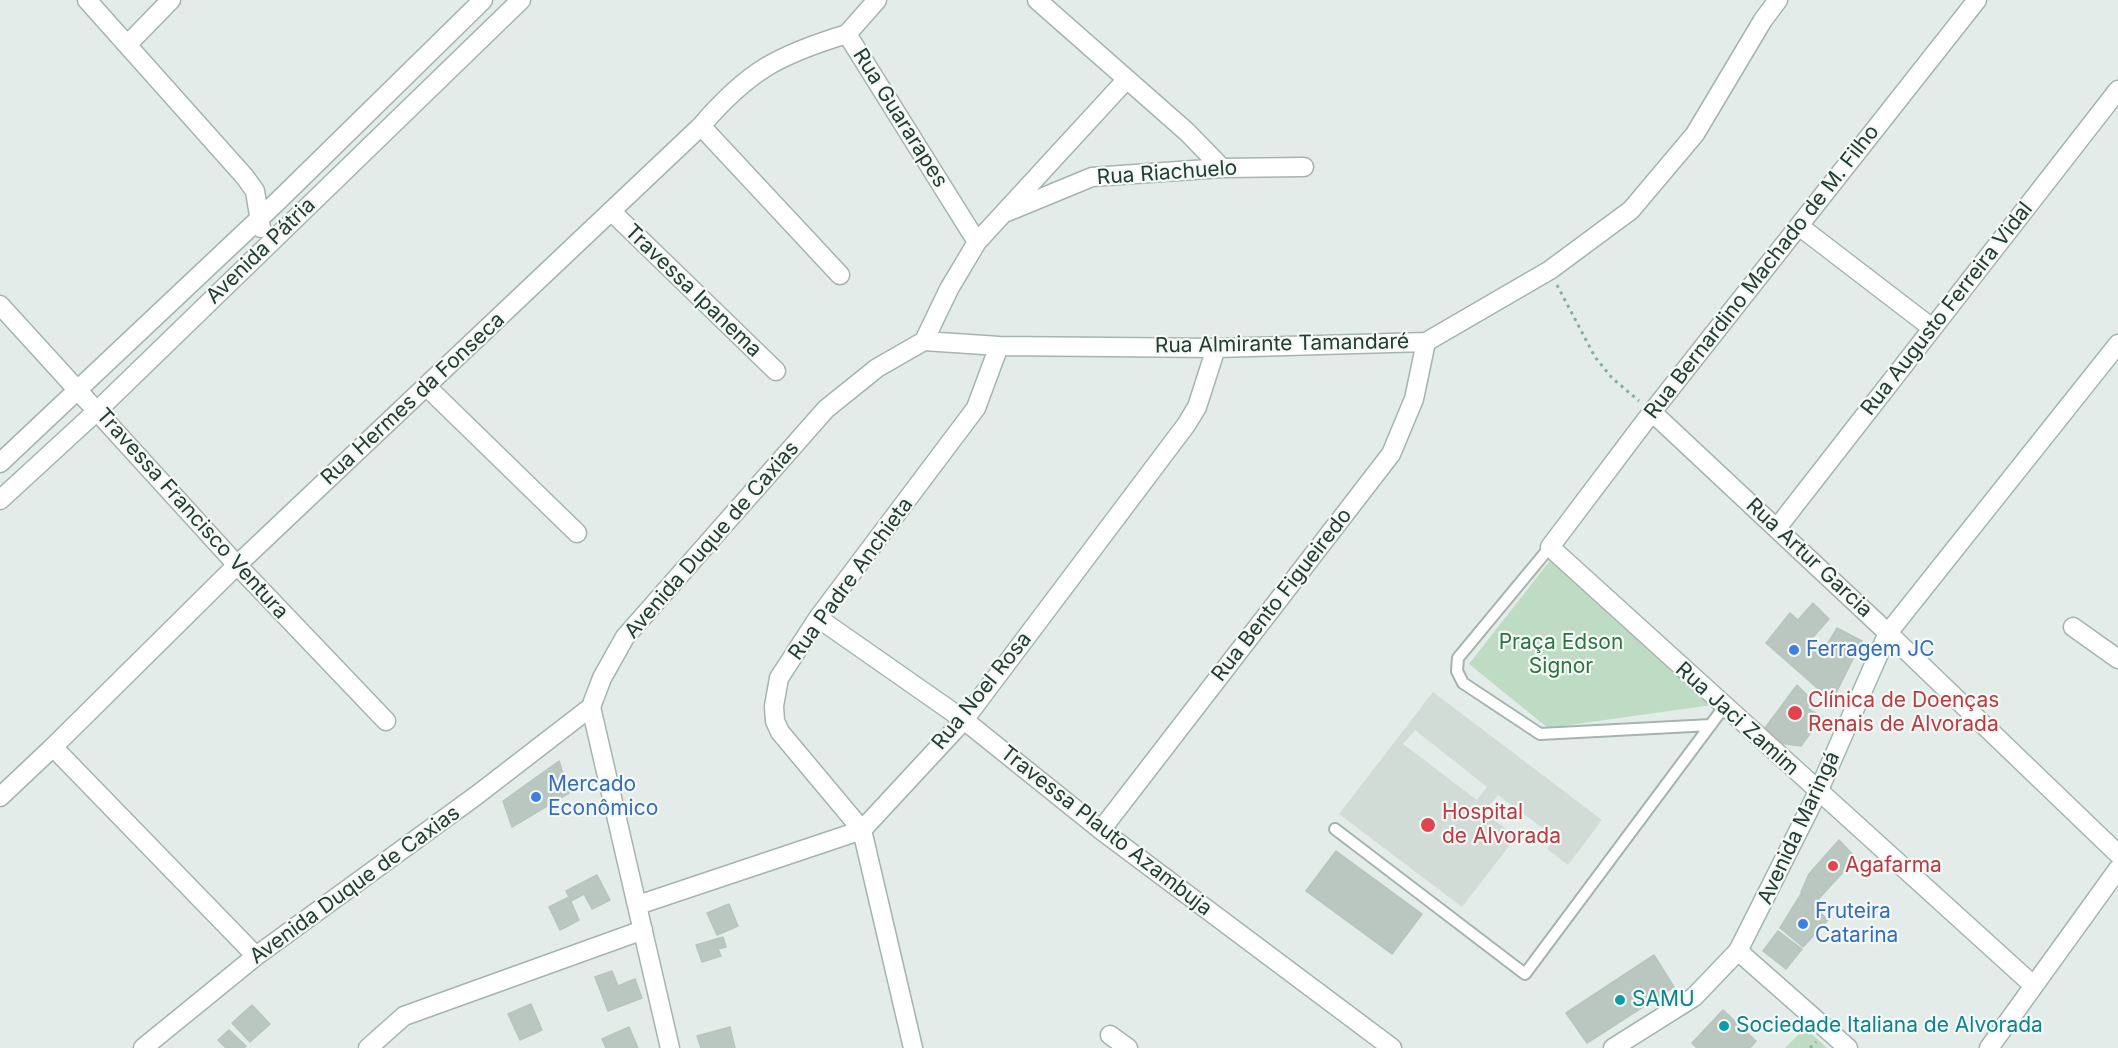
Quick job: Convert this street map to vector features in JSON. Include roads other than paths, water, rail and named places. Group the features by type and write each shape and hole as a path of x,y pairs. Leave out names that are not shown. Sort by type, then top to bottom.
{"street":[{"path":"87,0 255,191 261,218 262,250"},
{"path":"128,44 171,0"},
{"name":"Avenida Pátria","path":"6,457 261,218 483,0"},
{"name":"Avenida Pátria","path":"0,500 98,410 521,0"},
{"name":"Rua Guararapes","path":"877,0 847,34 977,242"},
{"path":"1037,0 1187,132 1222,168"},
{"name":"Rua Almirante Tamandaré","path":"924,341 999,346 1216,348 1426,342 1550,270 1631,210 1688,142 1763,20 1778,0"},
{"name":"Rua Bernardino Machado de M. Filho","path":"1550,547 1652,411 1977,0"},
{"name":"Rua Hermes da Fonseca","path":"0,797 237,565 702,126 729,93 773,61 807,46 847,34"},
{"path":"924,341 949,289 977,242 1127,80"},
{"name":"Rua Augusto Ferreira Vidal","path":"1777,528 2118,90"},
{"path":"702,126 840,275"},
{"path":"329,152 345,170"},
{"name":"Rua Riachuelo","path":"1001,215 1092,177 1222,168 1304,167"},
{"name":"Travessa Ipanema","path":"611,210 776,371"},
{"path":"1799,226 1932,328"},
{"name":"Travessa Francisco Ventura","path":"0,305 237,565 386,721"},
{"path":"152,319 170,340"},
{"name":"Avenida Duque de Caxias","path":"143,1048 256,956 477,795 591,707 602,678 625,637 826,410 877,368 924,341"},
{"name":"Rua Bento Figueiredo","path":"1101,830 1391,454 1414,399 1426,342"},
{"name":"Avenida Maringá","path":"1613,1048 1695,997 1738,951 1818,792 1888,633 2118,344"},
{"name":"Rua Padre Anchieta","path":"913,1048 862,830 780,732 775,721 774,706 779,678 818,618 976,408 999,346"},
{"name":"Rua Noel Rosa","path":"638,904 862,830 964,720 1186,425 1197,407 1216,348"},
{"path":"427,387 577,533"},
{"name":"Rua Artur Garcia","path":"1652,411 2118,854"},
{"path":"6,457 31,472"},
{"name":"Rua Jaci Zamim","path":"1550,547 2033,985"},
{"name":"Travessa Plauto Azambuja","path":"818,618 964,720 1101,830 1392,1048"},
{"path":"2073,627 2118,659"},
{"path":"591,707 670,1048"},
{"path":"53,747 256,956"},
{"path":"1989,1048 2118,868"},
{"path":"369,1048 404,1016 643,930"},
{"path":"1738,951 1848,1048"},
{"path":"1110,1035 1128,1048"}],"lane":[{"path":"1550,547 1458,658 1457,671 1463,683 1540,734 1711,725"},
{"path":"1335,829 1525,974 1724,707"}],"place":[{"name":"Ferragem JC","path":"1794,650"},
{"name":"Clínica de Doenças Renais de Alvorada","path":"1795,713"},
{"name":"Mercado Econômico","path":"536,797"},
{"name":"Hospital de Alvorada","path":"1428,825"},
{"name":"Agafarma","path":"1833,866"},
{"name":"Fruteira Catarina","path":"1803,924"},
{"name":"SAMU","path":"1620,1000"},
{"name":"Sociedade Italiana de Alvorada","path":"1724,1026"}],"park label":[{"name":"Praça Edson Signor","path":"1561,655"}]}
